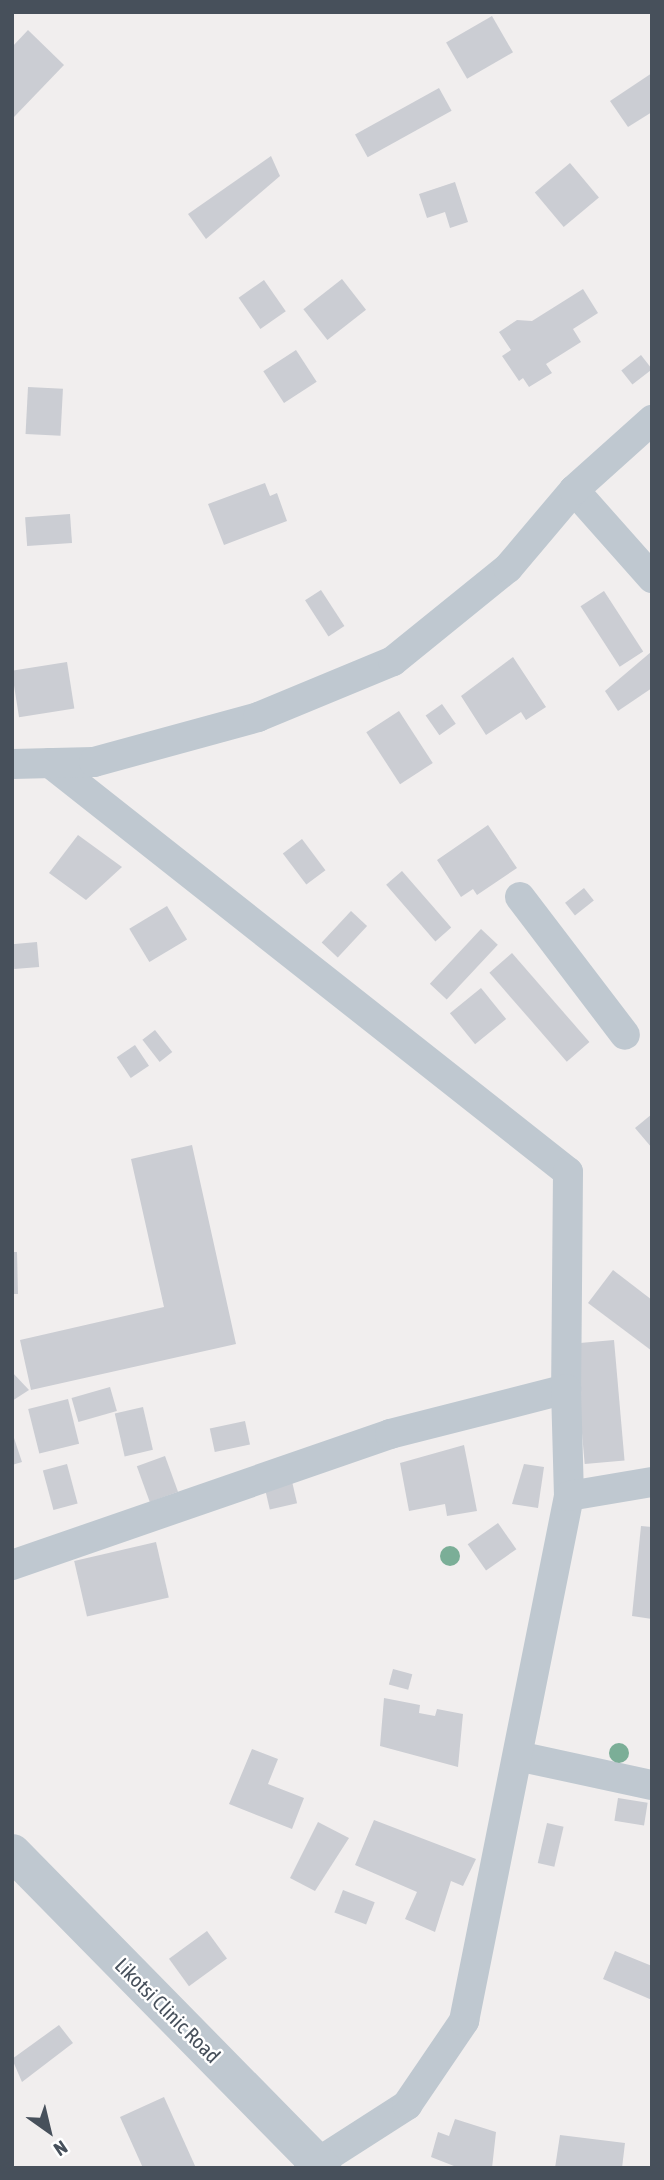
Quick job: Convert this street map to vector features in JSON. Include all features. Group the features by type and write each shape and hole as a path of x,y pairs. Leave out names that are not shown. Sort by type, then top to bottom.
{"street":[{"path":"12,764 94,762 258,718 393,661 508,568 574,490 652,420"},
{"path":"574,490 652,578"},
{"path":"50,763 568,1172 566,1389 569,1496 522,1757 464,2021 407,2105 316,2166"},
{"path":"520,897 625,1035"},
{"path":"12,1565 390,1434 566,1389"},
{"path":"569,1496 652,1482"},
{"path":"522,1757 652,1785"},
{"name":"Likotsi Clinic Road","path":"12,1852 316,2166"}],"building":[{"path":"492,16 513,52 467,79 446,42"},
{"path":"28,30 64,65 14,117 12,47"},
{"path":"652,73 652,112 628,127 610,101"},
{"path":"439,88 452,111 368,157 355,135"},
{"path":"271,156 280,176 206,239 188,214"},
{"path":"570,163 599,197 564,227 535,193"},
{"path":"455,182 468,222 450,228 445,212 427,218 419,194"},
{"path":"342,279 366,310 327,340 303,309"},
{"path":"264,280 286,311 260,329 239,298"},
{"path":"583,289 598,313 573,329 581,342 546,364 552,373 529,387 523,378 519,381 502,356 511,350 499,332 517,320 532,321"},
{"path":"296,350 317,382 284,403 263,371"},
{"path":"641,355 652,369 632,385 621,370"},
{"path":"28,387 63,389 60,436 26,434"},
{"path":"265,483 270,496 277,493 287,521 224,545 208,504"},
{"path":"70,514 72,543 27,546 25,517"},
{"path":"321,590 344,626 328,636 305,600"},
{"path":"604,591 643,651 620,667 581,606"},
{"path":"651,652 652,688 618,711 605,691"},
{"path":"513,657 546,707 526,720 521,712 486,735 461,696"},
{"path":"67,662 74,708 19,717 12,671"},
{"path":"442,704 456,724 439,735 426,715"},
{"path":"399,711 433,763 400,784 366,732"},
{"path":"488,825 517,868 477,895 473,889 461,897 437,860"},
{"path":"78,835 122,867 86,900 49,873"},
{"path":"302,839 325,870 306,885 283,853"},
{"path":"402,871 451,928 435,941 386,885"},
{"path":"584,888 594,901 575,915 565,903"},
{"path":"167,906 187,939 149,962 129,929"},
{"path":"351,911 367,926 338,957 322,942"},
{"path":"481,929 498,945 447,1000 430,984"},
{"path":"37,942 39,967 14,969 12,944"},
{"path":"512,953 589,1042 567,1062 489,973"},
{"path":"481,988 506,1019 475,1044 450,1013"},
{"path":"155,1030 172,1052 160,1062 142,1040"},
{"path":"135,1045 149,1066 131,1078 117,1057"},
{"path":"652,1114 652,1148 635,1128"},
{"path":"192,1145 236,1344 31,1390 20,1340 164,1307 131,1159"},
{"path":"12,1252 17,1252 18,1294 12,1294"},
{"path":"613,1270 652,1300 652,1351 588,1303"},
{"path":"614,1340 625,1461 585,1464 574,1343"},
{"path":"12,1372 29,1390 12,1401"},
{"path":"110,1387 117,1411 78,1422 72,1398"},
{"path":"68,1399 79,1444 39,1454 28,1409"},
{"path":"143,1407 153,1450 125,1456 115,1414"},
{"path":"245,1421 250,1444 215,1452 210,1428"},
{"path":"12,1432 22,1462 12,1465"},
{"path":"464,1445 477,1511 447,1516 445,1504 409,1511 400,1463"},
{"path":"165,1456 178,1492 150,1502 137,1466"},
{"path":"67,1464 78,1504 53,1510 43,1470"},
{"path":"524,1464 544,1467 538,1508 512,1504"},
{"path":"291,1477 297,1503 270,1510 264,1483"},
{"path":"498,1523 516,1549 486,1570 468,1544"},
{"path":"641,1526 652,1527 652,1619 632,1616"},
{"path":"156,1542 169,1598 87,1616 74,1561"},
{"path":"393,1669 412,1674 408,1690 389,1684"},
{"path":"384,1698 420,1705 419,1713 435,1716 437,1709 463,1714 458,1767 380,1746"},
{"path":"252,1749 278,1759 268,1784 304,1798 292,1829 229,1804"},
{"path":"618,1798 648,1803 644,1825 614,1821"},
{"path":"374,1820 476,1859 463,1886 451,1881 435,1932 405,1919 417,1892 355,1865"},
{"path":"318,1822 349,1838 315,1891 290,1878"},
{"path":"547,1823 564,1827 554,1867 538,1863"},
{"path":"343,1890 375,1902 366,1925 334,1912"},
{"path":"207,1931 227,1959 189,1986 169,1959"},
{"path":"615,1951 652,1966 652,2000 603,1979"},
{"path":"59,2025 73,2043 22,2082 12,2059"},
{"path":"164,2097 196,2168 143,2168 120,2117"},
{"path":"455,2119 496,2132 492,2168 459,2168 431,2157 438,2132 449,2136"},
{"path":"560,2135 625,2143 622,2168 555,2168"}]}
